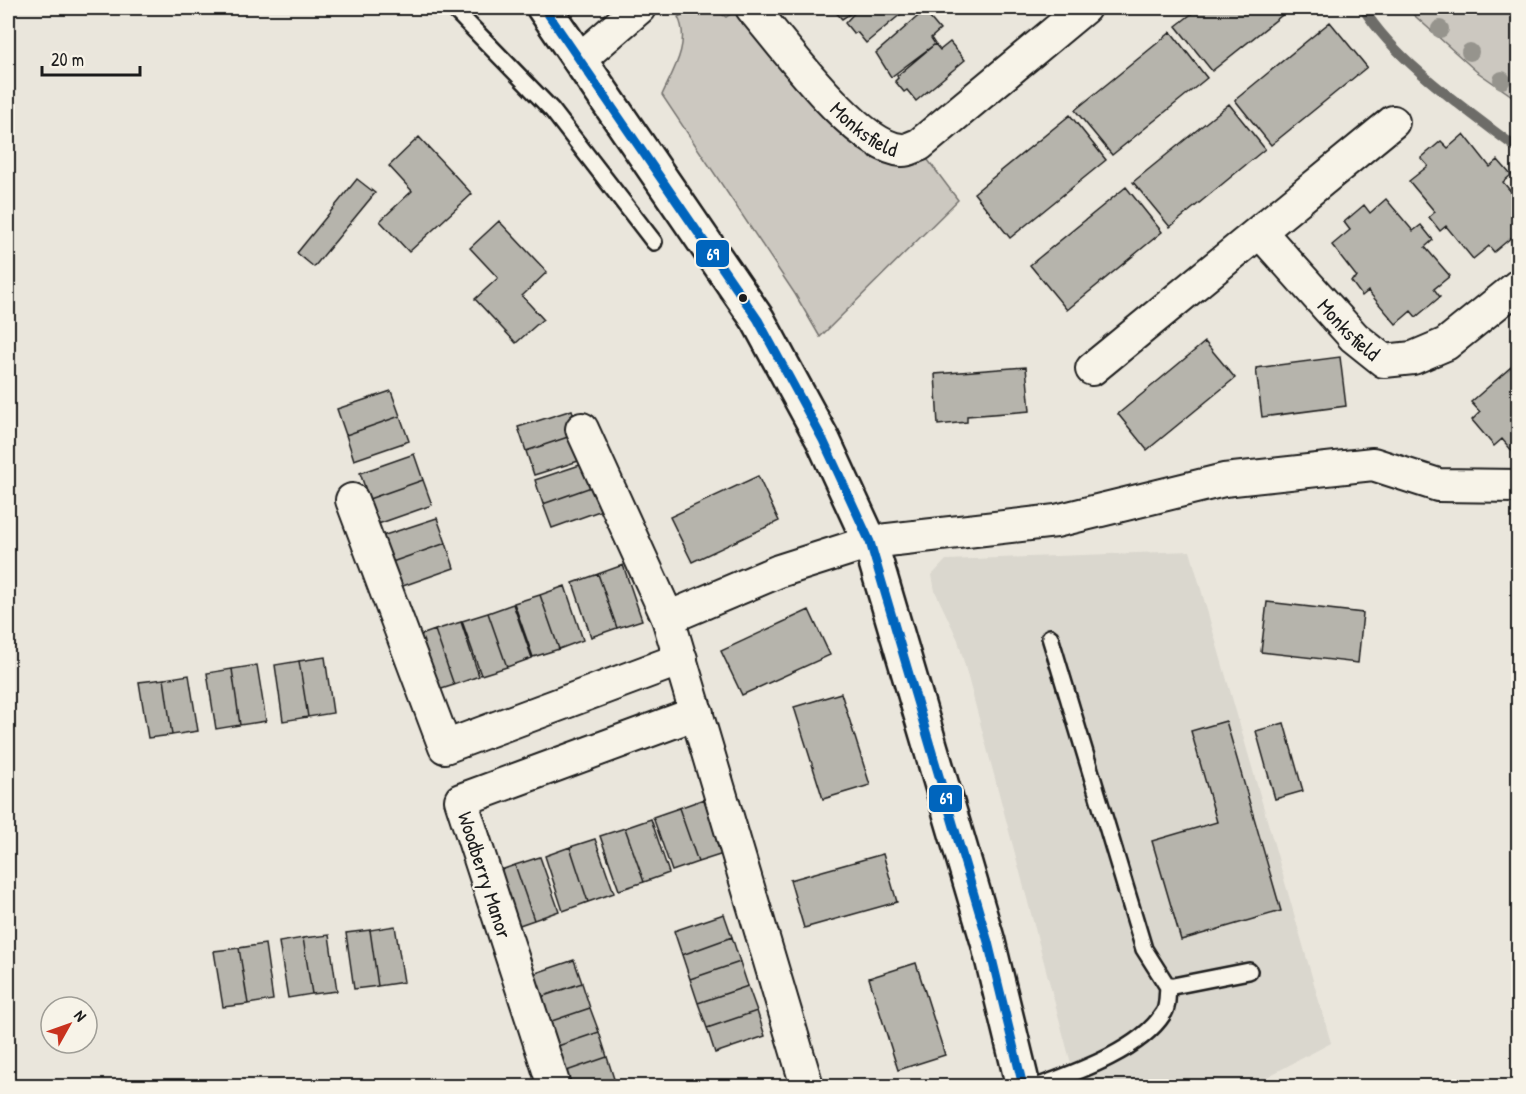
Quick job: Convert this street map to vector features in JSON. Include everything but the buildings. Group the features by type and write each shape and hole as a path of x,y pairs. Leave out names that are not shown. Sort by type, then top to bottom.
{"main road":[{"path":"544,8 758,320 824,440 870,542 988,942 1023,1086"}],"street":[{"path":"579,60 639,8"},
{"name":"Monksfield","path":"752,8 855,127 880,144 903,151 919,144 1084,8"},
{"path":"1092,369 1393,122"},
{"name":"Monksfield","path":"1260,232 1354,337 1384,361 1413,358 1446,344 1518,286"},
{"path":"582,429 668,618 807,1086"},
{"path":"668,618 779,571 870,542 1056,520 1224,480 1373,464 1438,485 1518,486"},
{"path":"352,500 445,747 681,659"},
{"name":"Woodberry Manor","path":"554,1086 460,800 697,713"}],"lane":[{"path":"453,8 552,110 654,242"},
{"path":"1039,1086 1103,1059 1149,1031 1165,1012 1168,987 1144,949 1050,638"},
{"path":"1168,987 1249,970"}],"shaded area":[{"path":"693,8 713,8 726,17 738,9 858,149 882,159 925,156 958,200 820,337 795,294 662,95 682,47 683,37 678,17"},
{"path":"1406,8 1518,8 1518,100 1476,71"},
{"path":"1190,551 1331,1043 1250,1086 1077,1086 958,640 935,591 932,575 946,560"}],"waterway":[{"path":"1363,8 1377,28 1413,66 1518,149"}],"transit line":[{"name":"69","path":"544,8 758,320 823,440 870,542 988,942 1023,1086"}]}
